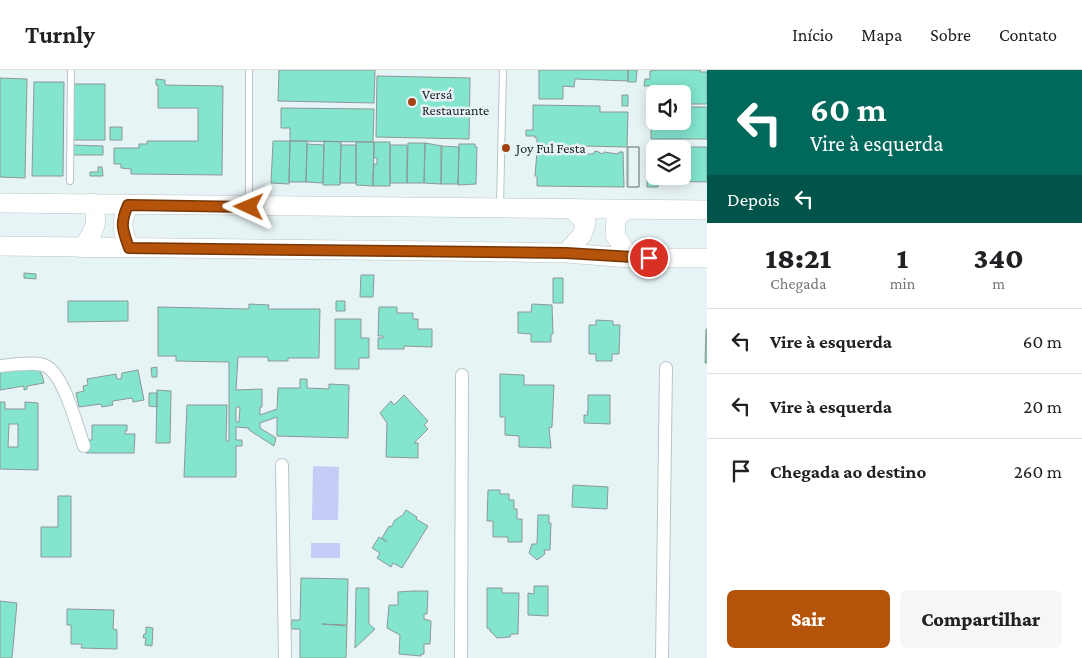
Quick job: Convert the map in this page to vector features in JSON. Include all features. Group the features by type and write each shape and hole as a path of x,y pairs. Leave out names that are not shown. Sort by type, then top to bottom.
{"main road":[{"path":"0,203 500,210 571,208 624,211 707,210"},
{"path":"82,248 95,227 96,212 92,204"},
{"path":"128,205 122,221 129,248"},
{"path":"566,253 582,236 586,223 571,208"},
{"path":"624,211 616,218 615,235 630,258"},
{"path":"0,246 566,253 630,258 707,258"}],"street":[{"path":"0,366 35,364 46,366 53,372 62,384 84,446"},
{"path":"662,658 666,368"},
{"path":"461,658 462,375"},
{"path":"282,465 284,658"}],"lane":[{"path":"70,181 71,70"},
{"path":"249,207 250,70"},
{"path":"500,210 503,70"}],"water":[{"path":"313,466 339,467 338,520 312,520"},
{"path":"311,543 340,543 340,558 311,558"}],"building":[{"path":"279,70 375,70 374,103 278,101"},
{"path":"539,70 628,70 628,81 575,79 574,87 563,86 563,99 539,99"},
{"path":"628,70 637,70 636,82 628,82"},
{"path":"700,70 700,72 707,72 707,104 691,104 691,85 644,86 645,79 650,79 650,71"},
{"path":"377,76 470,78 469,139 376,137"},
{"path":"0,78 27,79 25,178 0,177"},
{"path":"156,79 165,80 165,85 223,86 222,175 131,174 131,169 121,168 121,164 114,164 114,148 139,148 139,144 147,144 147,141 198,141 198,108 158,108 158,85 156,85"},
{"path":"34,82 64,82 63,176 32,176"},
{"path":"74,84 105,84 105,140 73,140"},
{"path":"622,95 628,95 628,106 622,106"},
{"path":"533,105 600,106 600,112 628,112 627,147 537,145 537,138 535,136 526,136 526,130 533,130"},
{"path":"691,107 707,107 707,139 651,139 651,130 691,130"},
{"path":"281,108 374,109 373,142 290,141 290,128 281,128"},
{"path":"110,127 122,127 122,140 110,140"},
{"path":"273,141 290,141 289,184 271,183"},
{"path":"290,141 307,141 306,182 289,182"},
{"path":"324,141 341,142 340,185 323,185"},
{"path":"356,142 374,142 373,186 356,185"},
{"path":"374,142 390,142 390,186 373,186 374,164 377,164 377,158 374,158"},
{"path":"408,143 425,143 424,183 407,183"},
{"path":"425,143 442,146 441,184 424,183"},
{"path":"307,144 324,145 323,183 306,182"},
{"path":"459,144 475,144 475,147 477,147 476,184 458,185"},
{"path":"72,145 103,146 103,155 72,155"},
{"path":"341,145 356,145 356,183 340,183"},
{"path":"390,145 407,145 407,183 390,183"},
{"path":"441,146 459,147 458,184 441,184"},
{"path":"627,147 639,147 639,187 627,187"},
{"path":"628,147 639,147 639,187 628,187"},
{"path":"691,147 707,147 707,182 691,182"},
{"path":"537,151 543,151 544,153 558,151 562,153 563,151 568,151 569,153 574,153 575,151 587,151 588,154 593,154 595,151 603,154 604,152 618,154 623,152 624,187 537,186 537,176 535,176"},
{"path":"98,167 102,167 103,176 90,176 90,172 98,172"},
{"path":"647,185 658,185 658,187 647,187"},
{"path":"24,273 36,274 36,279 24,278"},
{"path":"361,275 374,275 373,297 360,297"},
{"path":"553,278 563,278 563,303 553,303"},
{"path":"68,301 128,301 128,321 68,322"},
{"path":"336,301 345,301 345,311 336,311"},
{"path":"249,304 269,305 268,309 320,309 319,358 288,358 288,361 268,361 268,357 238,357 236,390 262,389 260,415 277,409 278,388 300,388 300,379 307,379 307,388 329,389 329,384 349,385 348,438 277,436 277,417 260,423 260,428 276,438 274,446 249,430 249,428 236,427 236,440 242,440 242,446 236,446 236,477 184,477 187,405 227,405 226,441 229,441 229,362 176,361 176,356 158,356 158,307 249,309","holes":["236,407 240,407 239,422 236,422"]},
{"path":"532,304 552,305 553,334 551,334 551,342 531,342 531,334 518,333 518,312 531,312"},
{"path":"379,307 397,307 397,313 413,313 413,319 418,319 418,329 432,329 432,347 404,346 404,349 378,349 378,338 383,338 383,336 378,336"},
{"path":"335,319 361,319 361,338 369,338 369,358 359,358 359,369 335,369"},
{"path":"596,320 613,321 613,325 620,325 619,354 612,354 612,361 596,361 596,354 589,354 589,325 596,325"},
{"path":"706,329 707,363 705,363"},
{"path":"37,367 44,383 27,386 27,389 24,390 24,386 0,390 0,372"},
{"path":"157,367 157,377 152,377 151,368"},
{"path":"138,370 144,400 133,402 132,398 113,401 113,405 102,407 101,404 79,407 76,393 84,391 83,386 88,385 87,379 116,374 117,379 121,379 122,373"},
{"path":"500,374 524,375 524,385 554,385 552,427 549,428 551,448 519,447 519,436 505,435 505,417 500,417"},
{"path":"157,390 171,391 170,443 156,443"},
{"path":"149,393 157,393 157,407 149,406"},
{"path":"404,395 428,421 424,425 428,429 414,443 418,443 418,458 386,457 387,423 380,413 391,401 394,405"},
{"path":"588,395 610,395 610,424 584,423 584,415 588,415"},
{"path":"0,402 5,402 5,409 25,409 25,402 38,403 38,470 0,469","holes":["9,424 18,424 18,447 8,447"]},
{"path":"92,425 127,425 125,434 135,434 134,453 86,453 86,440 92,440"},
{"path":"573,485 608,487 607,509 572,507"},
{"path":"488,490 500,490 500,494 509,494 509,500 514,500 514,509 517,509 517,519 522,519 522,542 508,542 508,537 493,537 493,521 487,521"},
{"path":"58,496 71,496 71,557 41,557 41,527 58,527"},
{"path":"406,510 428,526 402,568 393,563 391,567 377,558 380,553 372,548 379,537 387,542 382,538 389,526 391,527 395,520 403,515"},
{"path":"538,515 549,515 549,523 551,523 550,550 544,550 545,554 537,560 529,553 532,544 537,544"},
{"path":"301,578 348,579 347,625 322,624 347,626 346,658 300,658 300,629 291,629 292,620 300,620"},
{"path":"534,586 548,586 548,616 528,615 528,593 534,594"},
{"path":"356,588 369,588 369,624 375,629 355,648"},
{"path":"487,588 502,588 502,593 519,593 518,634 497,638 487,628"},
{"path":"428,591 427,614 424,614 424,619 431,621 430,644 424,644 424,654 421,654 421,656 399,654 400,635 387,628 389,605 398,605 398,592"},
{"path":"0,601 17,603 12,658 0,658"},
{"path":"67,609 114,610 113,629 117,630 117,649 81,648 82,644 71,644 71,625 67,625"},
{"path":"146,627 153,628 152,646 145,645 146,638 143,638 144,634 146,634"}],"place":[{"name":"Versá Restaurante","path":"412,102"},
{"name":"Joy Ful Festa","path":"506,148"}],"route":[{"path":"249,207 128,205 122,221 122,227 129,248 566,253 649,258"}]}
